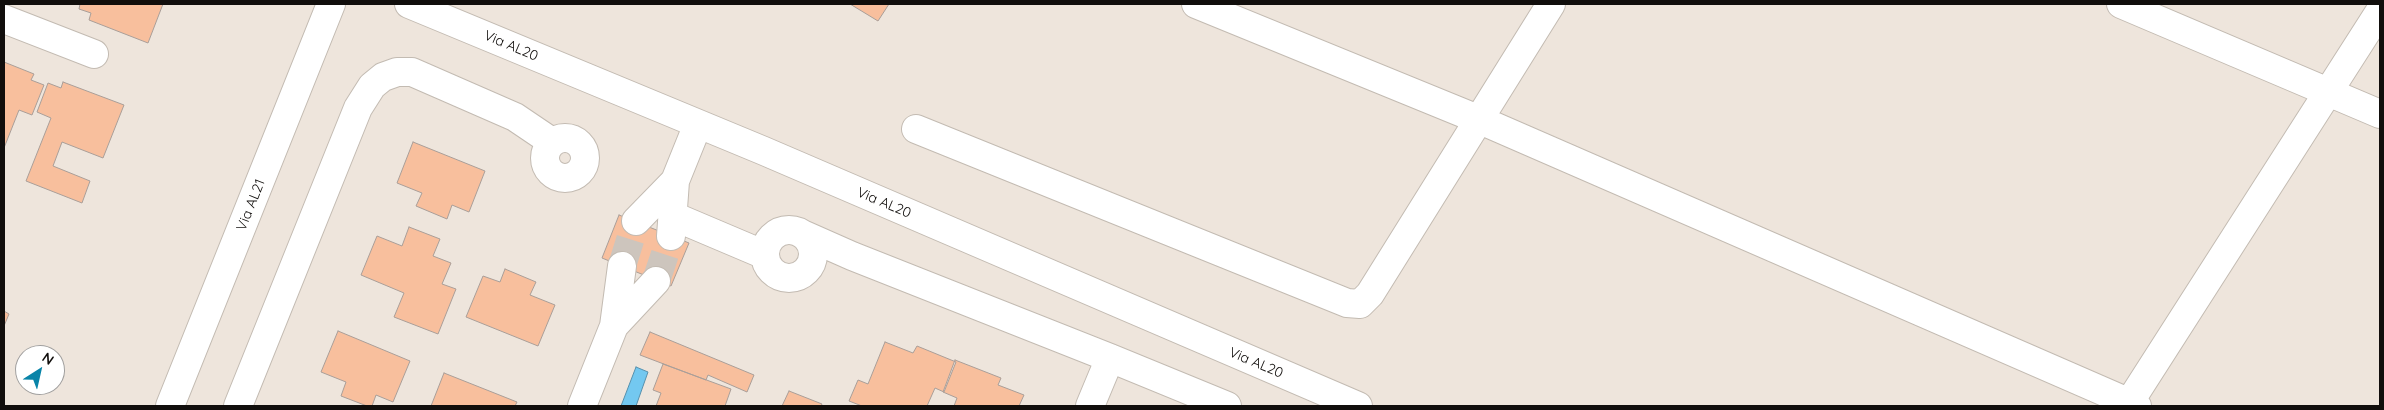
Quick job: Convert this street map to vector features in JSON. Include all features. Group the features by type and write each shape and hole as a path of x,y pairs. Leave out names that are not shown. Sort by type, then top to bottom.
{"street":[{"name":"Via AL21","path":"170,406 331,4"},
{"name":"Via AL20","path":"409,4 698,124 1358,406"},
{"path":"1196,4 1480,120 2133,405 2380,11"},
{"path":"916,129 1347,303 1360,304 1370,294 1551,4"},
{"path":"2121,4 2380,114"},
{"path":"4,19 94,54"},
{"path":"238,406 358,108 372,86 383,77 397,72 412,72 515,117 552,142"},
{"path":"698,124 674,181 672,226 765,255"},
{"path":"636,221 674,181"},
{"path":"800,233 810,243 813,256 812,263 801,276 785,278 771,270 765,255 771,240 776,234 784,231 800,233 852,256 1227,406"},
{"path":"812,263 837,256 852,256"},
{"path":"582,406 614,326 622,266"},
{"path":"614,326 656,281"},
{"path":"1090,406 1110,358"}],"water":[{"path":"636,367 648,372 636,406 621,406"}],"building":[{"path":"80,4 163,4 148,43 89,20 91,13 79,9"},
{"path":"850,4 889,4 878,21"},
{"path":"4,62 34,74 31,80 44,85 32,115 19,110 4,148"},
{"path":"63,82 124,105 103,158 62,142 53,166 90,181 82,203 26,181 51,118 37,112 48,83 61,88"},
{"path":"413,142 485,171 469,212 452,205 447,219 416,206 422,193 397,183"},
{"path":"619,215 689,243 671,286 602,258"},
{"path":"409,227 440,239 433,256 451,263 442,284 456,289 438,334 394,317 404,293 361,275 377,236 402,246"},
{"path":"505,269 536,282 530,295 555,305 538,346 466,317 483,276 500,282"},
{"path":"4,311 9,314 4,326"},
{"path":"338,331 410,361 393,402 376,395 372,406 367,406 341,396 346,382 321,372"},
{"path":"650,332 754,375 747,392 708,375 706,380 640,355"},
{"path":"885,342 913,353 917,346 956,362 944,392 935,388 927,406 862,406 849,401 858,380 868,384"},
{"path":"955,360 1001,378 998,385 1024,395 1019,406 954,406 957,398 943,392"},
{"path":"663,364 731,389 725,406 656,406 661,393 653,390"},
{"path":"444,373 517,402 515,406 431,406"},
{"path":"789,391 822,404 821,406 782,406"}],"tunnel":[{"path":"622,266 636,221"},
{"path":"656,281 671,236"}]}
